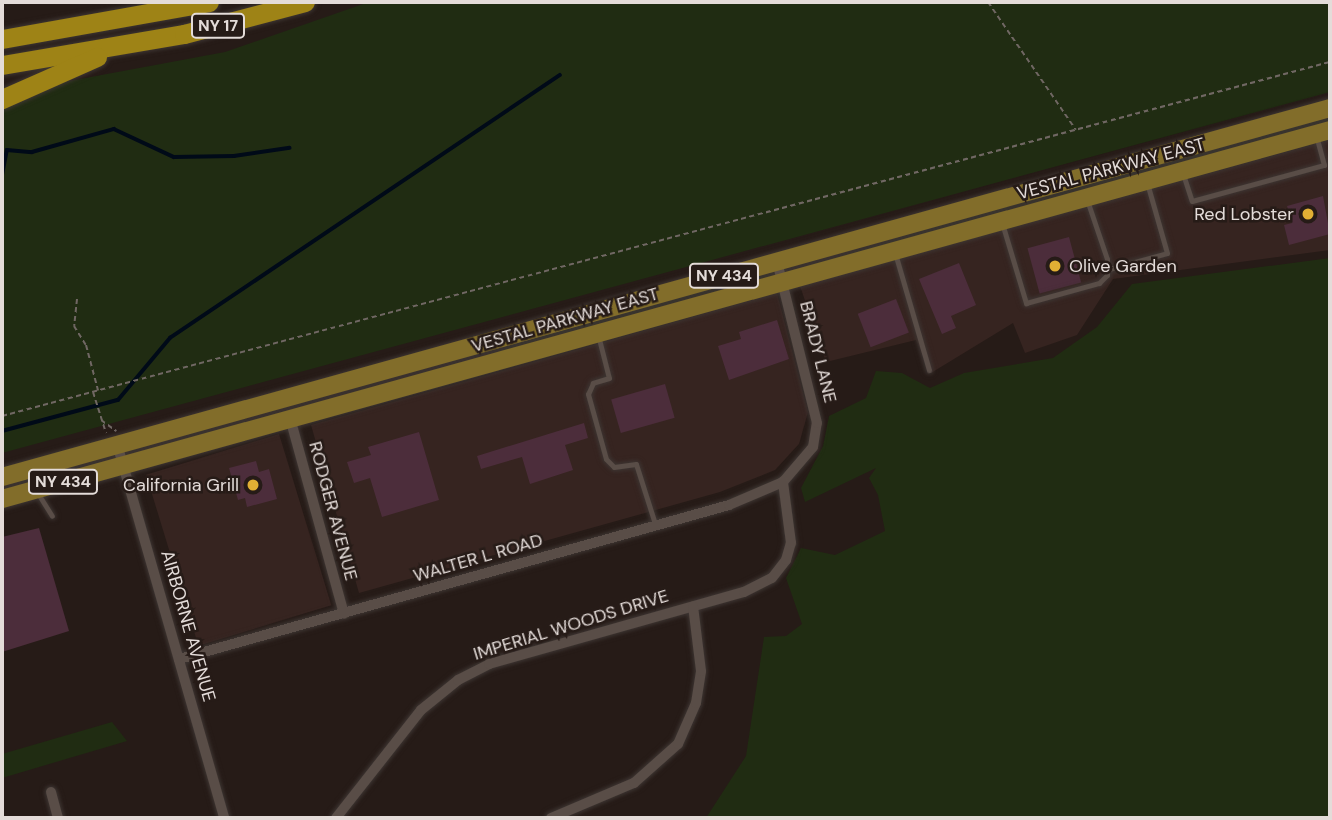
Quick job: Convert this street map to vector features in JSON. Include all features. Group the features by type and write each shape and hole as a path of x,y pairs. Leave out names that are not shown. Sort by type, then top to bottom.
{"highway":[{"name":"NY 17","path":"2,39 209,2"},
{"name":"NY 17","path":"2,65 129,44 305,2"},
{"path":"2,99 129,44"}],"main road":[{"name":"VESTAL PARKWAY EAST","path":"2,477 114,438 777,261 1330,108"},
{"name":"VESTAL PARKWAY EAST","path":"2,499 1323,132"}],"street":[{"name":"BRADY LANE","path":"777,261 817,423 813,447 783,482"},
{"name":"RODGER AVENUE","path":"290,418 344,614"},
{"name":"AIRBORNE AVENUE","path":"114,438 224,818"},
{"name":"WALTER L ROAD","path":"179,659 729,505 783,482"},
{"name":"IMPERIAL WOODS DRIVE","path":"336,818 421,710 458,680 489,664 744,592 780,570 792,543 783,482"},
{"path":"551,818 567,815 634,783 678,744 696,703 701,671 693,606"},
{"path":"51,792 58,818"}],"lane":[{"path":"1182,170 1192,201 1324,165 1323,132"},
{"path":"1001,220 1026,303 1099,283 1109,269 1167,253 1146,180"},
{"path":"1086,197 1109,269"},
{"path":"894,250 929,370"},
{"path":"597,332 609,378 593,383 588,394 606,459 614,467 636,464 655,526"},
{"path":"35,489 52,516"}],"path":[{"path":"988,2 1077,131"},
{"path":"2,416 1330,62"},
{"path":"77,299 74,326 86,345 98,391"},
{"path":"93,392 101,420 114,438"},
{"path":"101,420 114,438"}],"shaded area":[{"path":"1330,140 1330,250 1113,279 1077,335 1025,353 1013,323 931,373 916,340 826,362 800,286"},
{"path":"777,293 808,412 799,444 775,470 720,492 359,593 311,425"},
{"path":"279,434 331,605 198,646 146,475"}],"green space":[{"path":"369,2 1330,2 1330,92 2,453 2,111 13,102 64,82 225,52"},
{"path":"1330,114 1330,123 800,268 992,210"},
{"path":"1330,258 1330,818 706,818 746,756 764,637 786,636 802,624 786,578 801,548 835,555 885,531 878,495 869,478 876,468 805,502 801,488 823,446 829,416 866,398 876,371 902,373 930,388 964,373 1053,358 1097,327 1132,284"},
{"path":"772,269 775,275 496,352 531,335"},
{"path":"112,722 127,741 2,778 2,754"}],"building":[{"name":"Red Lobster","path":"1323,196 1330,234 1289,245 1284,225 1292,223 1287,206"},
{"name":"Olive Garden","path":"1069,237 1081,282 1040,294 1027,248"},
{"path":"959,263 976,305 951,316 956,328 942,334 919,279"},
{"path":"896,299 909,333 871,347 858,314"},
{"path":"777,320 789,359 729,380 718,346 741,339 739,332"},
{"path":"665,384 675,418 621,433 611,399"},
{"path":"584,423 588,438 565,445 573,470 530,484 522,457 481,469 477,456"},
{"path":"419,432 439,500 382,517 370,478 354,483 347,462 371,455 368,447"},
{"name":"California Grill","path":"256,461 259,472 269,469 277,499 247,507 245,498 238,500 229,468"},
{"path":"39,528 69,631 2,652 2,537"}],"waterway":[{"path":"2,431 118,400 170,338 560,75"},
{"path":"2,175 7,150 32,152 114,129 174,157 234,156 289,148"}],"place":[{"name":"Red Lobster","path":"1308,214"},
{"name":"Olive Garden","path":"1055,266"},
{"name":"California Grill","path":"253,485"}]}
